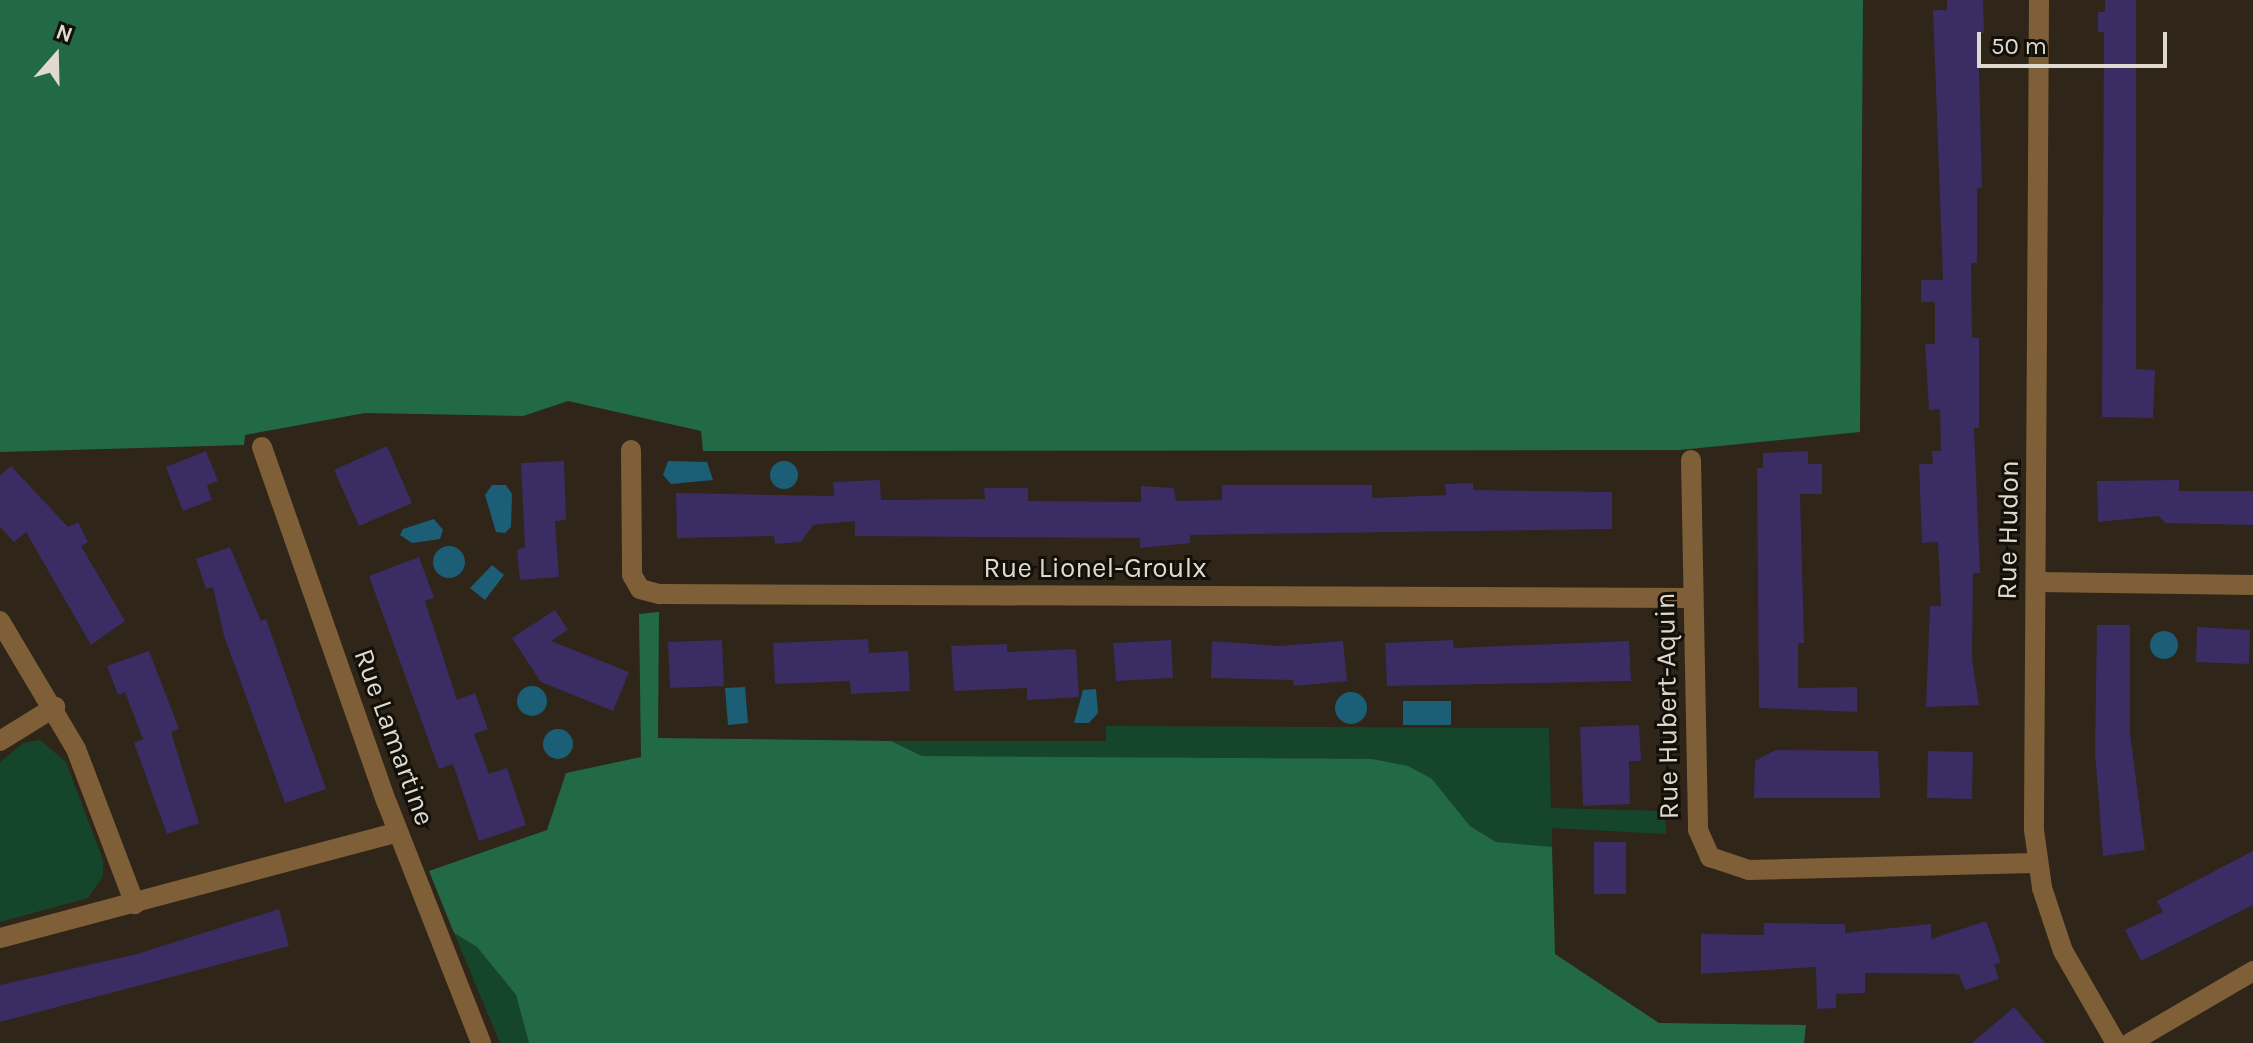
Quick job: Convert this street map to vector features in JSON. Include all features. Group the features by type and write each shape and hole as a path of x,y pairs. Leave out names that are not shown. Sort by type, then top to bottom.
{"street":[{"name":"Rue Hudon","path":"2039,0 2036,863 2063,951 2116,1043"},
{"name":"Rue Lamartine","path":"262,447 398,832 481,1043"},
{"name":"Rue Lionel-Groulx","path":"631,450 632,575 640,589 663,595 1692,598"},
{"name":"Rue Hubert-Aquin","path":"1691,460 1698,830 1719,865 1855,870 2036,863"},
{"path":"2036,582 2253,585"},
{"path":"0,621 55,707 135,904"},
{"path":"0,741 55,707"},
{"path":"0,938 398,832"},
{"path":"2130,1043 2253,971"}],"green space":[{"path":"0,0 1863,0 1860,432 1679,450 703,451 701,431 568,401 523,416 365,413 245,435 244,445 0,452"},
{"path":"659,612 658,738 891,741 922,756 1372,759 1408,766 1432,779 1470,826 1496,842 1552,847 1555,954 1659,1023 1806,1025 1804,1043 529,1043 516,995 477,947 454,933 429,871 547,830 566,773 641,757 639,614"},
{"path":"1106,726 1549,728 1551,808 1665,811 1666,834 1552,828 1552,847 1521,847 1496,842 1470,826 1432,779 922,756 891,741 1106,741"},
{"path":"40,740 66,762 103,860 103,876 88,898 0,922 0,762 23,743"},
{"path":"454,933 477,947 516,995 529,1043 500,1043"}],"water":[{"path":"668,461 707,462 713,480 671,484 663,475"},
{"path":"784,461 794,465 798,475 794,485 784,489 774,485 770,475 774,465"},
{"path":"492,485 506,485 512,494 511,527 505,533 496,532 485,495"},
{"path":"434,519 443,530 440,539 412,543 400,535 403,529"},
{"path":"449,546 460,551 465,562 460,573 449,578 438,573 433,562 438,551"},
{"path":"492,565 504,575 485,600 470,588"},
{"path":"2164,631 2174,635 2178,645 2174,655 2164,659 2154,655 2150,645 2154,635"},
{"path":"532,686 543,690 547,701 543,712 532,716 521,712 517,701 521,690"},
{"path":"745,687 748,723 728,725 725,688"},
{"path":"1096,689 1098,713 1089,723 1074,723 1083,690"},
{"path":"1351,692 1362,697 1367,708 1362,719 1351,724 1340,719 1335,708 1340,697"},
{"path":"1403,701 1451,701 1451,725 1403,725"},
{"path":"558,729 569,733 573,744 569,755 558,759 547,755 543,744 547,733"}],"building":[{"path":"1947,0 1983,0 1984,33 1978,33 1982,188 1977,188 1977,263 1971,263 1972,337 1979,338 1979,428 1974,428 1980,573 1973,573 1972,659 1979,705 1926,707 1930,606 1941,606 1938,542 1922,543 1919,464 1933,464 1932,451 1941,451 1940,409 1929,410 1925,344 1935,344 1935,302 1921,302 1921,280 1943,280 1933,10 1947,10"},
{"path":"2105,0 2136,0 2136,369 2155,370 2153,418 2102,417 2104,32 2098,32 2098,12 2105,12"},
{"path":"387,446 412,503 359,526 334,470"},
{"path":"206,451 218,481 207,485 212,500 183,511 166,467"},
{"path":"1808,451 1808,464 1822,464 1822,494 1800,494 1804,643 1798,643 1798,688 1857,687 1857,712 1759,708 1757,468 1763,468 1763,453"},
{"path":"564,461 566,520 555,521 559,577 520,580 517,549 525,548 521,463"},
{"path":"11,466 68,527 78,522 88,542 81,546 125,621 91,645 26,532 14,542 0,527 0,475"},
{"path":"880,480 881,500 985,499 984,488 1028,488 1028,501 1141,502 1141,486 1174,488 1176,501 1222,500 1222,485 1372,485 1372,498 1446,495 1445,484 1473,483 1473,490 1612,492 1612,529 1190,535 1190,543 1140,548 1140,538 855,536 855,521 813,525 801,542 775,544 774,536 677,538 676,493 834,496 833,482"},
{"path":"2179,480 2179,491 2253,491 2253,525 2165,523 2159,516 2098,522 2097,481"},
{"path":"230,547 261,621 266,619 326,789 285,803 224,636 213,587 206,589 196,559"},
{"path":"419,557 434,598 425,601 457,700 475,693 488,729 474,734 489,774 507,768 526,825 479,841 453,764 439,769 369,576"},
{"path":"555,610 568,630 551,641 629,672 613,711 541,682 512,638"},
{"path":"2097,625 2130,625 2130,733 2145,850 2103,856 2095,752"},
{"path":"2197,627 2250,630 2249,664 2196,662"},
{"path":"868,639 869,653 908,651 910,691 851,694 850,681 775,684 773,643"},
{"path":"722,640 724,686 670,688 668,642"},
{"path":"1171,640 1173,678 1116,681 1113,643"},
{"path":"1453,640 1454,648 1629,641 1631,681 1387,686 1385,643"},
{"path":"1212,641 1278,646 1343,641 1347,681 1294,686 1293,680 1211,678"},
{"path":"1007,644 1007,652 1076,649 1079,697 1027,700 1027,688 954,691 951,646"},
{"path":"149,651 179,729 171,732 199,823 167,834 134,743 143,739 125,692 118,695 107,666"},
{"path":"1639,725 1641,761 1629,761 1630,804 1583,806 1580,727"},
{"path":"1776,750 1878,751 1880,798 1754,798 1755,761"},
{"path":"1928,751 1973,752 1972,799 1927,798"},
{"path":"1594,842 1626,842 1626,894 1594,894"},
{"path":"2253,851 2253,905 2141,961 2125,930 2163,912 2157,901"},
{"path":"279,909 289,946 0,1022 0,985 137,954"},
{"path":"1986,921 2001,963 1994,964 1999,979 1965,990 1959,974 1865,973 1865,993 1836,994 1836,1008 1817,1009 1816,967 1701,974 1701,934 1764,935 1764,923 1845,924 1845,933 1931,924 1931,939"},
{"path":"2014,1007 2045,1043 1972,1043"}]}
